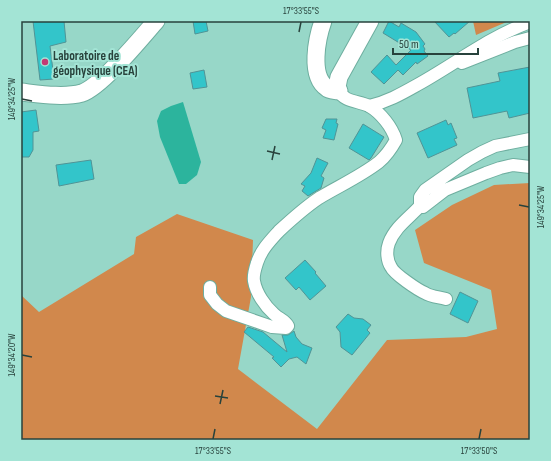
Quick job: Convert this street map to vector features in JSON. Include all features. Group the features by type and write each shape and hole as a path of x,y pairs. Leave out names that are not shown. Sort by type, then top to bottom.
{"street":[{"path":"21,92 70,95 83,92 92,87 107,74 156,21"},
{"path":"323,21 319,33 316,53 317,72 320,82 328,90 339,91"},
{"path":"210,287 210,295 226,312 272,326 286,328 288,326 286,322 275,315 258,294 253,280 254,270 258,258 268,243 296,215 318,199 366,171 380,161 390,151 396,140 392,130 369,106 341,96 337,87 339,77 370,21"},
{"path":"369,106 384,103 483,44 514,28 530,22"},
{"path":"445,68 478,58 515,42 530,38"},
{"path":"420,206 420,197 426,190 468,160 495,146 530,139"},
{"path":"446,299 426,294 391,269 387,258 388,245 393,235 404,220 420,206 423,206 456,184 500,168 513,165 530,167"}],"shaded area":[{"path":"473,21 509,21 476,35"},
{"path":"183,102 201,162 197,175 186,184 179,184 160,137 157,121 161,111"},
{"path":"530,183 530,440 21,440 21,295 39,312 134,254 136,237 177,214 253,240 251,297 238,369 317,429 387,340 466,337 497,329 491,290 424,263 415,230 452,205 494,185"}],"building":[{"name":"Laboratoire de géophysique (CEA)","path":"33,21 64,21 66,42 50,46 54,79 40,80"},
{"path":"193,21 206,21 208,31 195,34"},
{"path":"389,21 399,27 401,23 416,32 425,44 423,46 425,49 424,51 428,56 417,64 416,62 403,75 398,70 384,84 371,72 387,55 396,65 411,50 383,33"},
{"path":"434,21 470,21 455,34 454,33 449,37"},
{"path":"530,67 530,113 509,118 507,111 473,118 467,88 500,81 498,73"},
{"path":"204,70 207,87 193,89 190,73"},
{"path":"36,110 39,131 33,132 33,150 29,157 21,157 21,112"},
{"path":"326,119 337,119 336,123 338,124 334,140 323,138 326,130 322,128"},
{"path":"446,120 448,125 451,123 457,138 454,139 457,145 428,158 417,133"},
{"path":"363,124 384,137 369,160 349,148"},
{"path":"317,158 328,163 321,176 324,178 321,188 308,196 302,191 305,186 301,184 311,173"},
{"path":"91,160 94,179 59,186 56,165"},
{"path":"305,260 326,286 310,300 299,287 296,290 285,278"},
{"path":"460,292 478,301 468,323 450,314"},
{"path":"348,314 354,318 363,319 371,325 367,330 370,333 352,355 341,347 340,332 336,327"},
{"path":"248,327 263,332 287,352 282,335 288,335 294,331 296,337 302,344 312,348 306,364 297,357 289,359 281,367 272,358 274,357 244,332"}],"place":[{"name":"Laboratoire de géophysique (CEA)","path":"45,62"}]}
